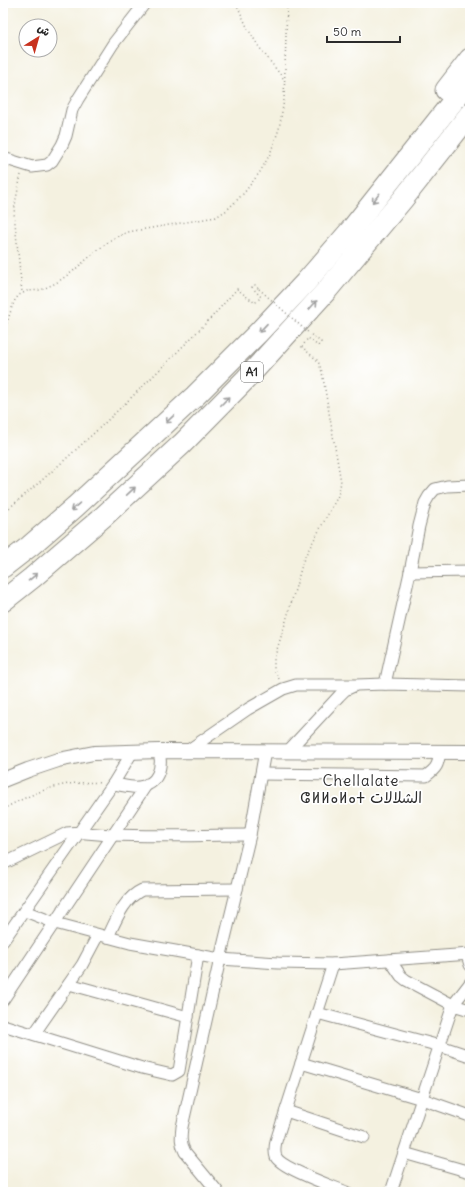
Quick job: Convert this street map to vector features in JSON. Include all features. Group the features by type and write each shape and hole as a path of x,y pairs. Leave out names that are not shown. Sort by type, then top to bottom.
{"highway":[{"path":"388,182 390,170 395,159 470,58"},
{"name":"A1","path":"3,567 76,506 201,391 258,333 305,283 351,230 470,80"},
{"name":"A1","path":"3,601 104,516 182,444 246,379 326,290 403,199 470,114"}],"street":[{"path":"3,158 32,167 47,165 52,161 64,141 72,110 78,99 113,44 145,3"},
{"path":"386,684 425,503 435,489 447,486 470,485"},
{"path":"410,572 470,571"},
{"path":"187,750 248,709 283,689 296,685 386,684 470,686"},
{"path":"288,751 338,696 345,690 356,685"},
{"path":"113,784 139,787 153,781 161,766 159,750"},
{"path":"3,780 58,760 94,753 159,750 470,752"},
{"path":"3,941 80,833 133,751"},
{"path":"218,1192 185,1152 180,1140 220,959 250,835 265,751"},
{"path":"261,774 426,776 437,766 440,752"},
{"path":"3,1000 147,784"},
{"path":"3,864 67,833 74,832 113,835 250,835"},
{"path":"34,1034 135,893 142,890 237,889"},
{"path":"25,911 55,923 130,943 220,959 278,963 333,964 390,960 469,958"},
{"path":"3,1025 142,1068 172,1075 179,1071 198,955"},
{"path":"390,960 401,976 453,1005 470,1010"},
{"path":"333,964 286,1111 275,1149 275,1156 279,1162 292,1169 346,1192"},
{"path":"391,1192 453,1005 470,982"},
{"path":"69,984 188,1018"},
{"path":"317,1013 440,1046 470,1056"},
{"path":"301,1063 422,1099 470,1116"},
{"path":"286,1111 364,1137"},
{"path":"404,1153 470,1172"}],"path":[{"path":"236,3 259,47 283,79"},
{"path":"3,335 15,300 19,294 41,290 56,283 72,272 112,239 128,232 216,217 227,210 244,193 260,172 270,154 279,129 284,100 283,79 287,3"},
{"path":"22,293 14,213 24,165"},
{"path":"3,513 70,456 137,393 237,289 255,303 261,297 252,287 255,285 321,342 318,346 308,338 302,346 318,361 322,372 341,482 338,496 304,558 274,659 274,669 283,689"},
{"path":"3,809 34,794 62,785 76,782 113,784"}],"district":[{"name":"Chellalate ⵛⵍⵍⴰⵍⴰⵜ الشلالات","path":"361,790"}]}
